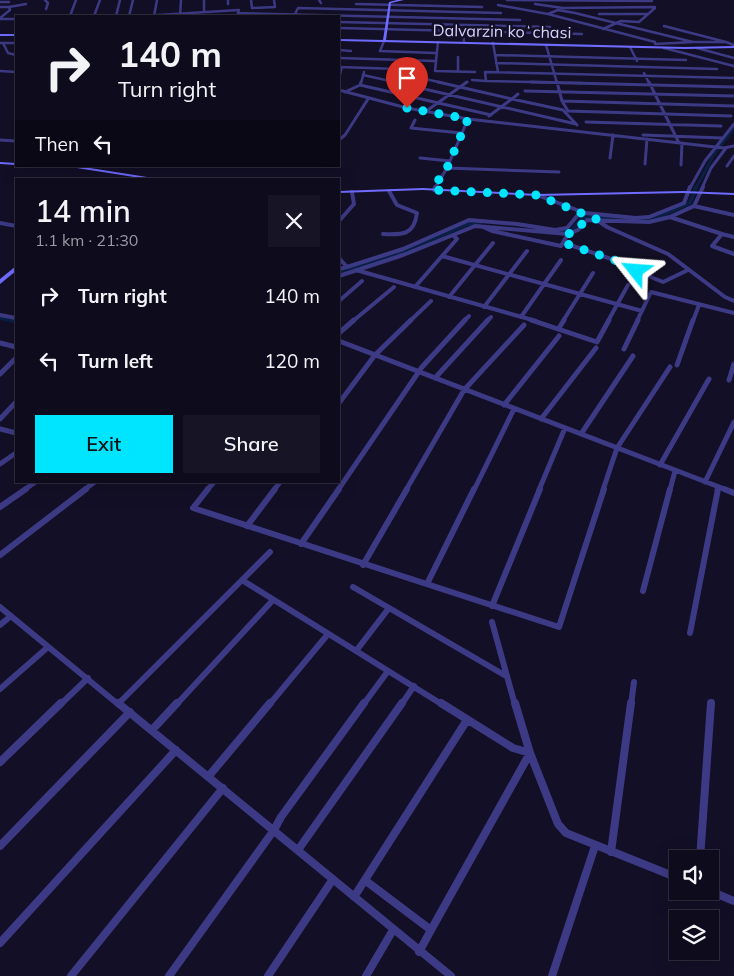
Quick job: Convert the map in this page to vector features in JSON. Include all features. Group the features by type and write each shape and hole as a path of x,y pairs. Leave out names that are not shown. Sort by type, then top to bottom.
{"main road":[{"path":"384,40 390,4 391,2 403,0"},
{"path":"0,34 15,34"},
{"name":"Dalvarzin koʻchasi","path":"340,39 662,47"},
{"name":"Dalvarzin koʻchasi","path":"384,40 662,47"},
{"path":"686,48 734,46"},
{"path":"662,47 734,46"},
{"path":"0,163 15,164"},
{"path":"72,167 143,178"},
{"path":"340,192 434,190 537,195 734,194"},
{"path":"0,282 15,270"}],"street":[{"path":"45,0 48,3 46,9"},
{"path":"70,15 76,0"},
{"path":"94,15 100,0"},
{"path":"116,15 120,0"},
{"path":"129,15 133,0"},
{"path":"156,15 157,0"},
{"path":"181,0 180,15 239,10 237,15 295,15 298,8 501,13"},
{"path":"204,0 204,12"},
{"path":"251,0 252,8 276,7 274,0"},
{"path":"507,0 652,0 656,7"},
{"path":"0,2 10,1 8,7 10,10 0,20"},
{"path":"520,1 556,7 656,7"},
{"path":"0,7 26,4"},
{"path":"356,4 482,7"},
{"path":"498,5 548,14 655,42 655,44 726,42"},
{"path":"463,6 463,12"},
{"path":"602,28 624,20 639,22 656,7"},
{"path":"526,10 524,12 655,44 734,66"},
{"path":"548,14 560,10 693,42"},
{"path":"445,24 446,12"},
{"path":"480,12 480,25"},
{"path":"600,14 647,14"},
{"path":"340,15 520,20"},
{"path":"0,20 15,19"},
{"path":"340,22 550,27"},
{"path":"463,25 464,42"},
{"path":"664,26 726,42 734,46"},
{"path":"340,28 582,34"},
{"path":"384,40 380,51 435,53"},
{"path":"438,42 434,71 734,78"},
{"path":"698,42 704,47"},
{"path":"2,43 15,43"},
{"path":"2,43 8,53 15,55"},
{"path":"494,43 498,72"},
{"path":"546,45 562,101 568,111 731,116"},
{"path":"630,47 680,143 681,165"},
{"path":"697,48 734,58"},
{"path":"340,50 351,51"},
{"path":"495,55 686,60"},
{"path":"458,57 458,71"},
{"path":"340,58 434,61"},
{"path":"496,63 717,69"},
{"path":"340,67 399,69"},
{"path":"360,85 364,68"},
{"path":"388,68 389,71 563,110 583,132"},
{"path":"0,70 15,72"},
{"path":"485,72 486,80"},
{"path":"363,75 576,124"},
{"path":"472,80 734,87"},
{"path":"425,112 467,82"},
{"path":"345,92 360,85 491,115"},
{"path":"340,90 425,112 468,119 725,148 734,146"},
{"path":"525,91 734,96"},
{"path":"484,120 518,94"},
{"path":"340,139 345,135 368,99"},
{"path":"562,101 734,106"},
{"path":"434,190 447,168 468,119"},
{"path":"415,120 411,128 461,134"},
{"path":"586,122 721,126"},
{"path":"340,269 403,249 469,220 555,230 568,228 577,216 586,214 636,218 653,216 684,203 715,146 734,124"},
{"path":"610,158 613,135"},
{"path":"643,135 722,138"},
{"path":"645,164 648,139"},
{"path":"0,140 15,141"},
{"path":"694,206 711,168 725,148"},
{"path":"727,166 734,156"},
{"path":"420,158 450,161"},
{"path":"447,168 559,172"},
{"path":"383,234 402,236 408,233 417,219 417,213 397,205 389,191"},
{"path":"340,220 354,204 352,192"},
{"path":"537,195 586,214 607,227 668,254 725,297 734,301"},
{"path":"340,276 403,255 468,227 483,226 568,234 578,230 587,220 649,222 670,217 694,206 734,215"},
{"path":"670,217 734,237"},
{"path":"0,223 15,226"},
{"path":"483,226 492,231 561,246 568,234"},
{"path":"722,234 712,246 734,254"},
{"path":"415,287 457,239 452,235"},
{"path":"449,297 493,243"},
{"path":"564,243 632,266 636,271 663,282 688,270"},
{"path":"484,307 527,250"},
{"path":"442,256 642,311"},
{"path":"340,259 347,266"},
{"path":"520,317 561,260"},
{"path":"356,270 559,328 597,342 628,285"},
{"path":"559,328 592,273"},
{"path":"340,299 362,281"},
{"path":"340,332 394,287"},
{"path":"624,349 650,292 734,313"},
{"path":"340,402 375,355 431,301"},
{"path":"677,364 699,304"},
{"path":"0,315 15,318"},
{"path":"301,544 418,372 469,316"},
{"path":"435,378 490,317"},
{"path":"363,565 464,390 524,325"},
{"path":"504,405 559,336"},
{"path":"340,340 734,493"},
{"path":"0,343 15,347"},
{"path":"541,419 596,348"},
{"path":"581,434 633,356"},
{"path":"0,374 15,359"},
{"path":"729,380 734,364"},
{"path":"213,483 193,508 363,565 559,627 617,448 670,367"},
{"path":"660,465 710,379"},
{"path":"0,419 15,403"},
{"path":"427,584 514,409"},
{"path":"705,482 734,422"},
{"path":"492,606 565,428"},
{"path":"0,429 15,433"},
{"path":"0,464 15,453"},
{"path":"642,592 676,470"},
{"path":"0,508 33,483"},
{"path":"0,555 93,483"},
{"path":"247,526 279,483"},
{"path":"690,633 718,487"},
{"path":"119,703 270,552"},
{"path":"242,580 513,748 530,753"},
{"path":"353,587 506,676"},
{"path":"152,730 273,600"},
{"path":"0,607 223,788 419,952 451,976"},
{"path":"356,651 389,608"},
{"path":"0,625 11,616"},
{"path":"492,622 506,676 530,753 558,824 566,833 669,875"},
{"path":"208,776 328,634"},
{"path":"0,689 48,647"},
{"path":"169,976 274,830 281,817 388,671"},
{"path":"0,762 88,678"},
{"path":"611,852 634,682"},
{"path":"298,850 414,686"},
{"path":"701,850 711,702"},
{"path":"0,846 130,712"},
{"path":"354,897 366,881 467,720"},
{"path":"0,943 176,750"},
{"path":"419,952 530,753"},
{"path":"71,976 223,788"},
{"path":"552,976 595,846"},
{"path":"268,976 332,879"},
{"path":"366,881 431,930"},
{"path":"719,895 734,901"},
{"path":"366,976 393,930"}],"waterway":[{"path":"696,188 714,154 734,128"},
{"path":"635,219 656,218 690,203 696,187"},
{"path":"557,232 572,230 583,217 619,218"},
{"path":"340,272 408,250 468,224 480,223"},
{"path":"0,318 15,321"},
{"path":"11,320 15,321"}],"route":[{"path":"407,108 468,119 447,168 434,190 537,195 585,213 596,219 584,221 578,230 568,234 564,243 632,266 636,271"}]}
